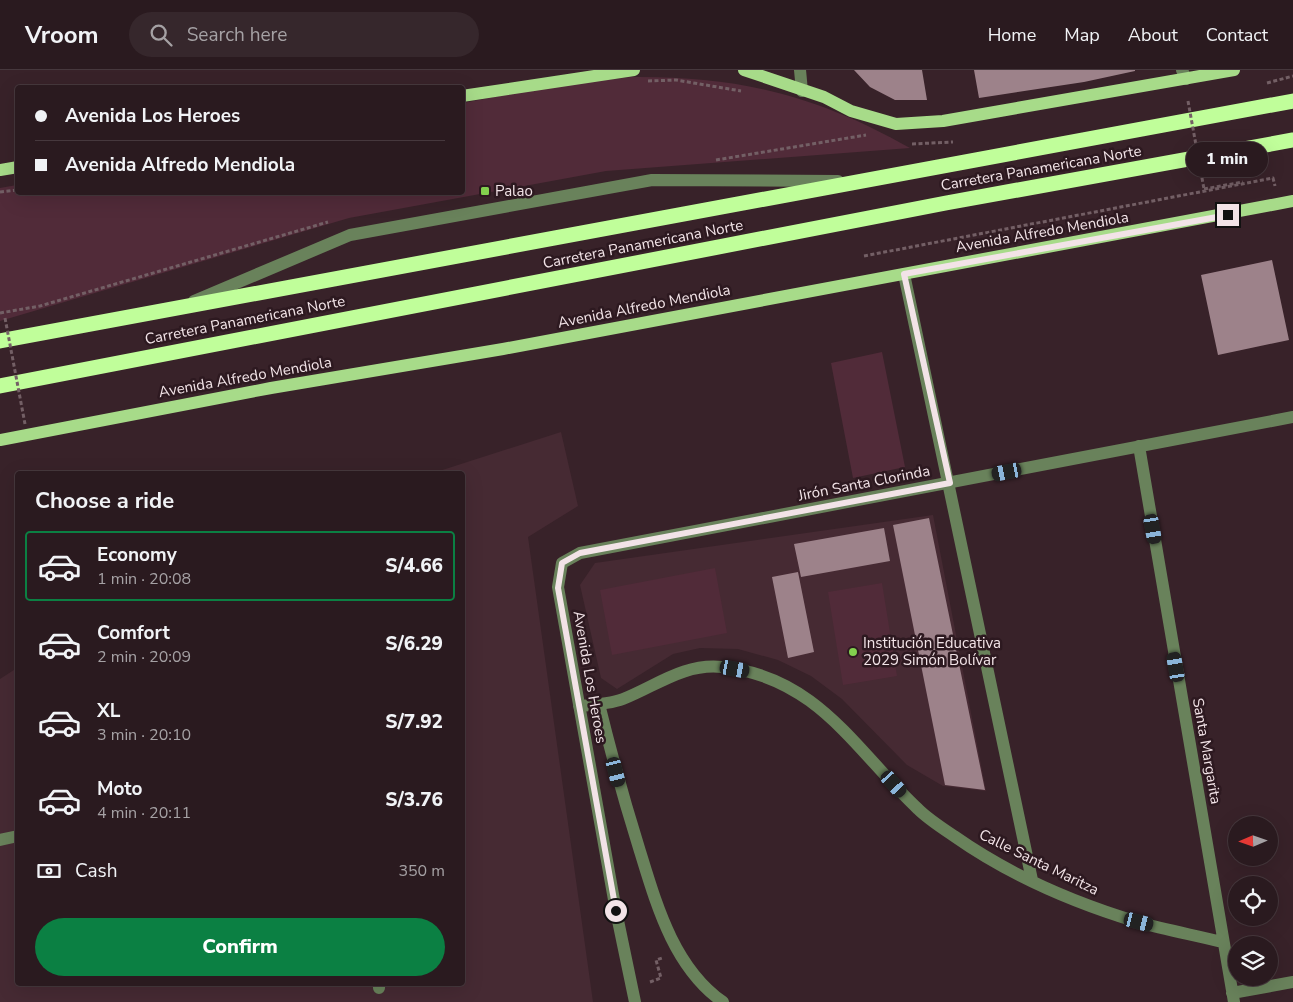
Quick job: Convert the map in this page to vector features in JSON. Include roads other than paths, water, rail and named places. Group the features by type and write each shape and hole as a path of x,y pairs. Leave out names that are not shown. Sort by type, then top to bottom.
{"highway":[{"name":"Carretera Panamericana Norte","path":"0,341 1293,101"},
{"name":"Carretera Panamericana Norte","path":"0,386 946,203 1293,140"}],"main road":[{"path":"744,70 824,97 851,111 896,124 943,121 1184,75 1234,70"},
{"path":"465,96 637,75"},
{"path":"0,168 15,167"},
{"name":"Avenida Alfredo Mendiola","path":"0,440 261,390 512,348 1293,201"}],"street":[{"path":"800,70 802,91"},
{"path":"178,308 350,235 652,180 863,181"},
{"path":"904,274 950,483 1032,880"},
{"name":"Jirón Santa Clorinda","path":"562,563 580,553 1293,417"},
{"name":"Santa Margarita","path":"1139,446 1233,998"},
{"name":"Avenida Los Heroes","path":"562,563 558,588 634,1002"},
{"name":"Calle Santa Maritza","path":"579,706 622,700 668,676 694,668 721,666 749,672 781,683 816,703 844,729 918,810 991,860 1088,905 1139,922 1222,942"},
{"path":"599,704 620,789 662,918 680,954 698,979 723,1002"},
{"path":"0,840 15,837"},
{"path":"1233,998 1293,982"}],"place":[{"name":"Palao","path":"485,191"},
{"name":"Institución Educativa 2029 Simón Bolívar","path":"853,652"}]}
